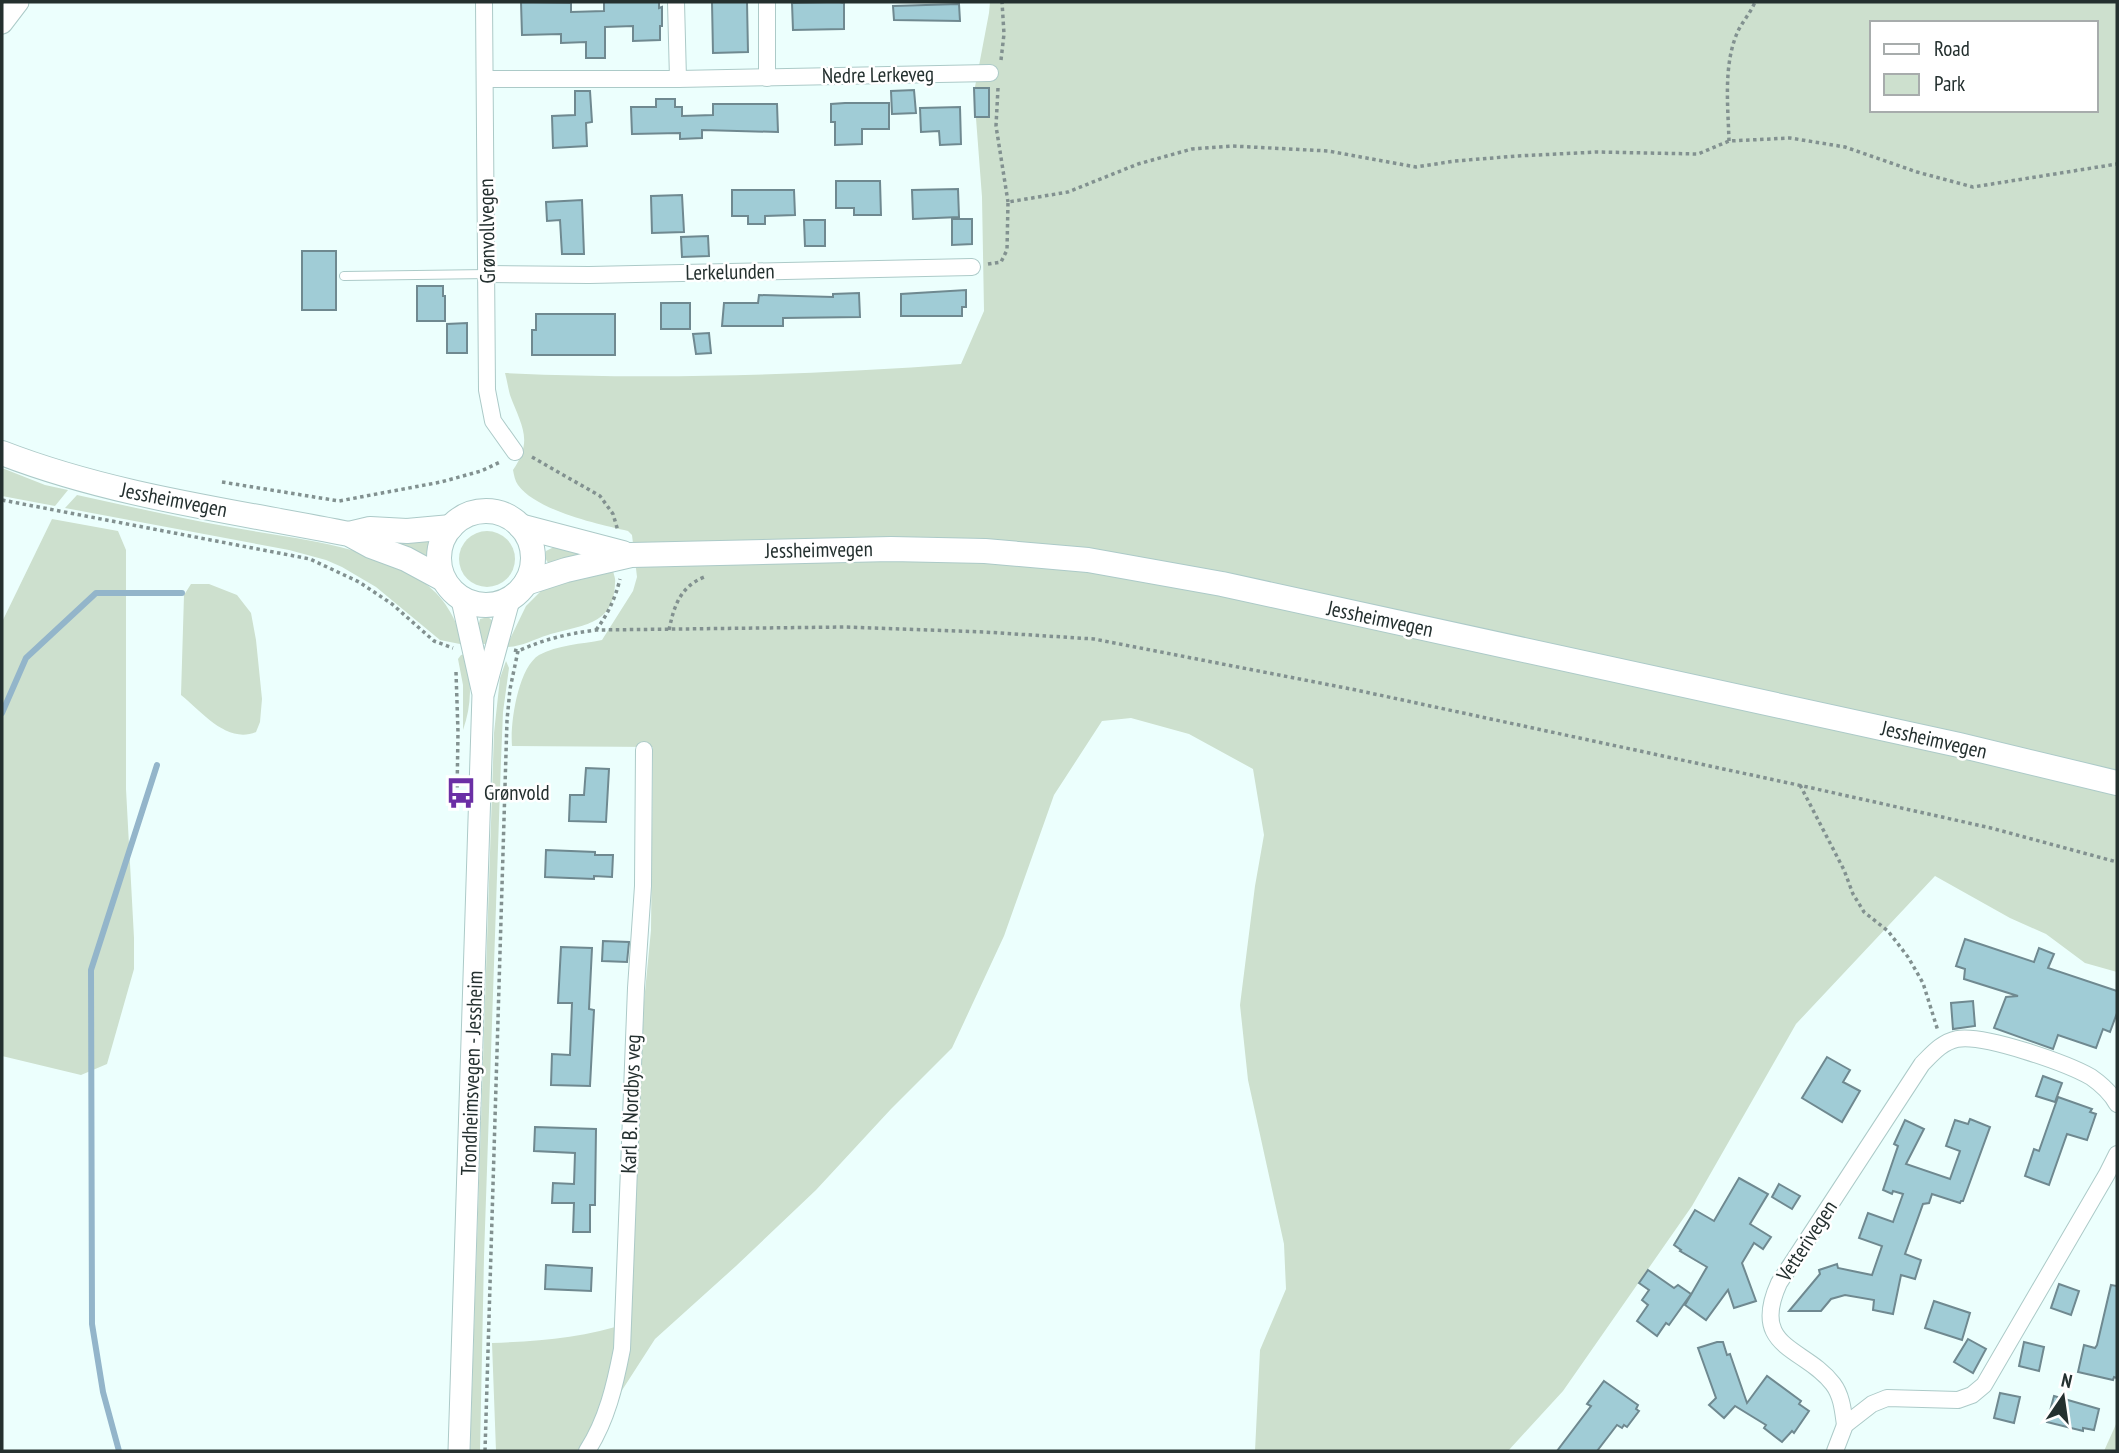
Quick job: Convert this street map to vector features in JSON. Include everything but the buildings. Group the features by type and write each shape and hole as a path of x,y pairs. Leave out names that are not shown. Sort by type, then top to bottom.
{"main road":[{"path":"2,23 18,2"},
{"name":"Jessheimvegen","path":"2,453 45,470 100,485 349,534 443,579"},
{"path":"485,511 510,518 520,526 529,539 533,554 532,569 518,592 498,604 486,606 462,600 451,590 443,579 439,566 439,552 450,527 472,513 485,511"},
{"name":"Jessheimvegen","path":"520,526 624,555"},
{"name":"Jessheimvegen","path":"349,534 370,529 407,531 450,527"},
{"name":"Jessheimvegen","path":"518,592 566,570 624,555 891,549 985,551 1088,560 1222,584 1959,745 2117,783"},
{"name":"Trondheimsvegen - Jessheim","path":"483,694 518,592"},
{"name":"Trondheimsvegen - Jessheim","path":"459,1451 483,694 462,600"}],"street":[{"name":"Grønvollvegen","path":"484,2 487,379 490,411 499,431 515,453"},
{"path":"676,2 678,79"},
{"path":"766,78 767,2"},
{"name":"Nedre Lerkeveg","path":"485,79 996,74"},
{"name":"Lerkelunden","path":"488,274 589,275 972,267"},
{"name":"Karl B. Nordbys veg","path":"587,1451 597,1436 614,1391 622,1349 636,988 643,886 644,750"},
{"name":"Vetterivegen","path":"1845,1425 1842,1400 1835,1386 1823,1373 1783,1344 1771,1321 1770,1305 1779,1283 1922,1064 1934,1051 1950,1041 1983,1039 2026,1052 2090,1077 2104,1087 2117,1104"},
{"path":"1835,1451 1845,1425 1872,1404 1887,1398 1958,1400 1972,1395 1984,1385 2117,1154"}],"lane":[{"path":"344,276 488,274"}],"path":[{"path":"972,267 1001,262 1007,250 1008,204 996,126 996,74 1003,50 1002,2"},
{"path":"1729,141 1727,93 1732,53 1739,30 1755,2"},
{"path":"1008,204 1068,192 1138,164 1192,149 1232,146 1328,151 1416,167 1455,161 1597,152 1698,154 1729,141 1790,138 1845,147 1917,172 1973,187 2117,164"},
{"path":"222,482 339,501 442,482 481,471 515,453 526,453 600,496 613,514 624,555 614,601 596,631"},
{"path":"2,500 310,559 359,582 392,604 434,641 455,649"},
{"path":"669,630 679,596 690,584 703,577 713,577"},
{"path":"485,1451 507,720 518,651 547,638 596,631 845,627 1094,639 1356,690 1800,785 1991,828 2117,862"},
{"path":"456,663 457,794"},
{"path":"1800,785 1864,912 1888,931 1923,983 1935,1021"}],"green space":[{"path":"990,2 2117,2 2117,972 2085,963 2046,934 2010,918 1935,876 1796,1024 1692,1206 1563,1391 1508,1451 1255,1451 1260,1350 1286,1289 1284,1244 1248,1080 1240,1005 1264,835 1253,769 1189,734 1131,718 1102,721 1054,795 1004,936 952,1048 816,1190 655,1339 599,1426 577,1451 496,1451 492,1343 562,1338 631,1322 644,1002 651,930 653,747 512,746 512,724 517,697 532,662 539,655 554,649 602,640 633,591 637,577 632,535 628,531 553,509 527,494 517,483 513,470 523,450 524,432 505,373 733,375 961,364 984,311 982,197 974,92"},
{"path":"2,468 45,485 68,490 55,506 2,496"},
{"path":"77,495 192,520 328,544 376,558 429,586 443,600 465,645 440,640 376,587 326,560 289,550 65,508"},
{"path":"52,519 118,531 126,550 126,789 134,969 107,1064 81,1075 2,1056 2,622"},
{"path":"481,531 493,531 507,539 515,553 513,570 507,579 493,587 481,587 464,575 459,565 459,553 471,536"},
{"path":"385,537 423,540 428,542 429,553 423,557"},
{"path":"554,547 592,555 551,565 546,559 546,551"},
{"path":"613,568 613,597 602,616 583,626 506,647 526,606 543,589"},
{"path":"191,584 209,584 237,595 251,613 262,699 260,722 256,732 245,735 225,730 181,695 184,595"},
{"path":"488,617 494,622 489,644 480,644 480,619"},
{"path":"465,654 470,692 463,730 463,685 458,659"},
{"path":"506,661 509,668 503,712 501,760 480,1451 470,1451 494,733 500,678"},
{"path":"2117,1422 2117,1451 2104,1451"}],"waterway":[{"path":"2,713 26,658 96,593 182,593"},
{"path":"119,1451 103,1392 92,1324 91,970 157,765"}],"place":[{"name":"Grønvold","path":"461,793"}]}
